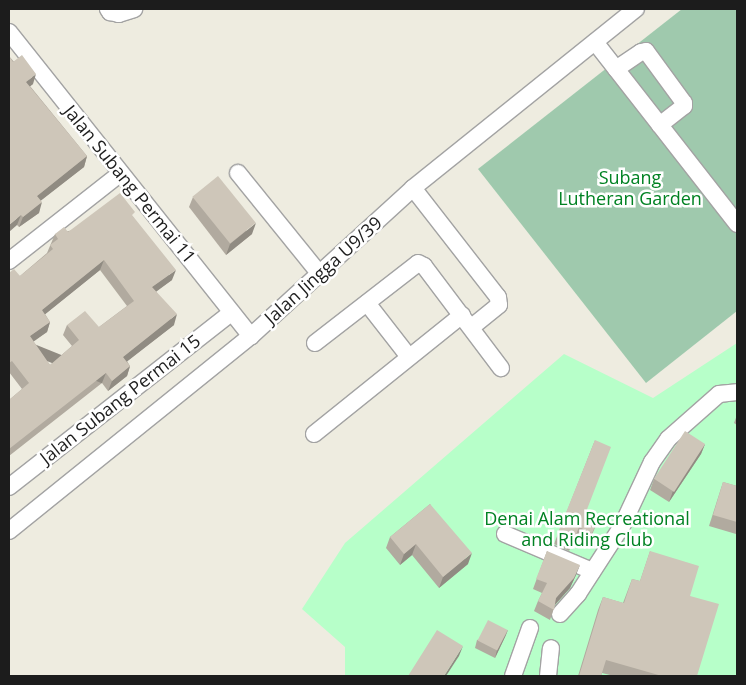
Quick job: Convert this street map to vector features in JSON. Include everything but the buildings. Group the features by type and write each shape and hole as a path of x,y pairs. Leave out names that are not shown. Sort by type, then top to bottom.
{"street":[{"path":"108,9 110,12 119,14 133,9"},
{"name":"Jalan Jingga U9/39","path":"9,531 251,336 413,188 636,9"},
{"name":"Jalan Subang Permai 11","path":"9,32 251,336"},
{"path":"595,42 737,224"},
{"path":"616,69 641,52 646,51 684,103 684,106 660,125"},
{"path":"238,173 319,273"},
{"path":"9,261 121,174"},
{"path":"314,434 409,358 467,321 499,305 498,297 413,188"},
{"path":"315,343 418,263 424,266 501,368"},
{"path":"367,303 409,358"},
{"name":"Jalan Subang Permai 15","path":"9,486 232,312"},
{"path":"560,614 578,594 622,526 652,462 668,439 719,394 737,392"},
{"path":"504,534 592,571"},
{"path":"513,676 530,628"},
{"path":"548,676 551,648"}],"green space":[{"name":"Subang Lutheran Garden","path":"682,9 737,9 737,311 646,383 478,169"},
{"name":"Denai Alam Recreational and Riding Club","path":"737,343 737,676 345,676 345,647 302,609 345,543 564,354 653,398"}]}
